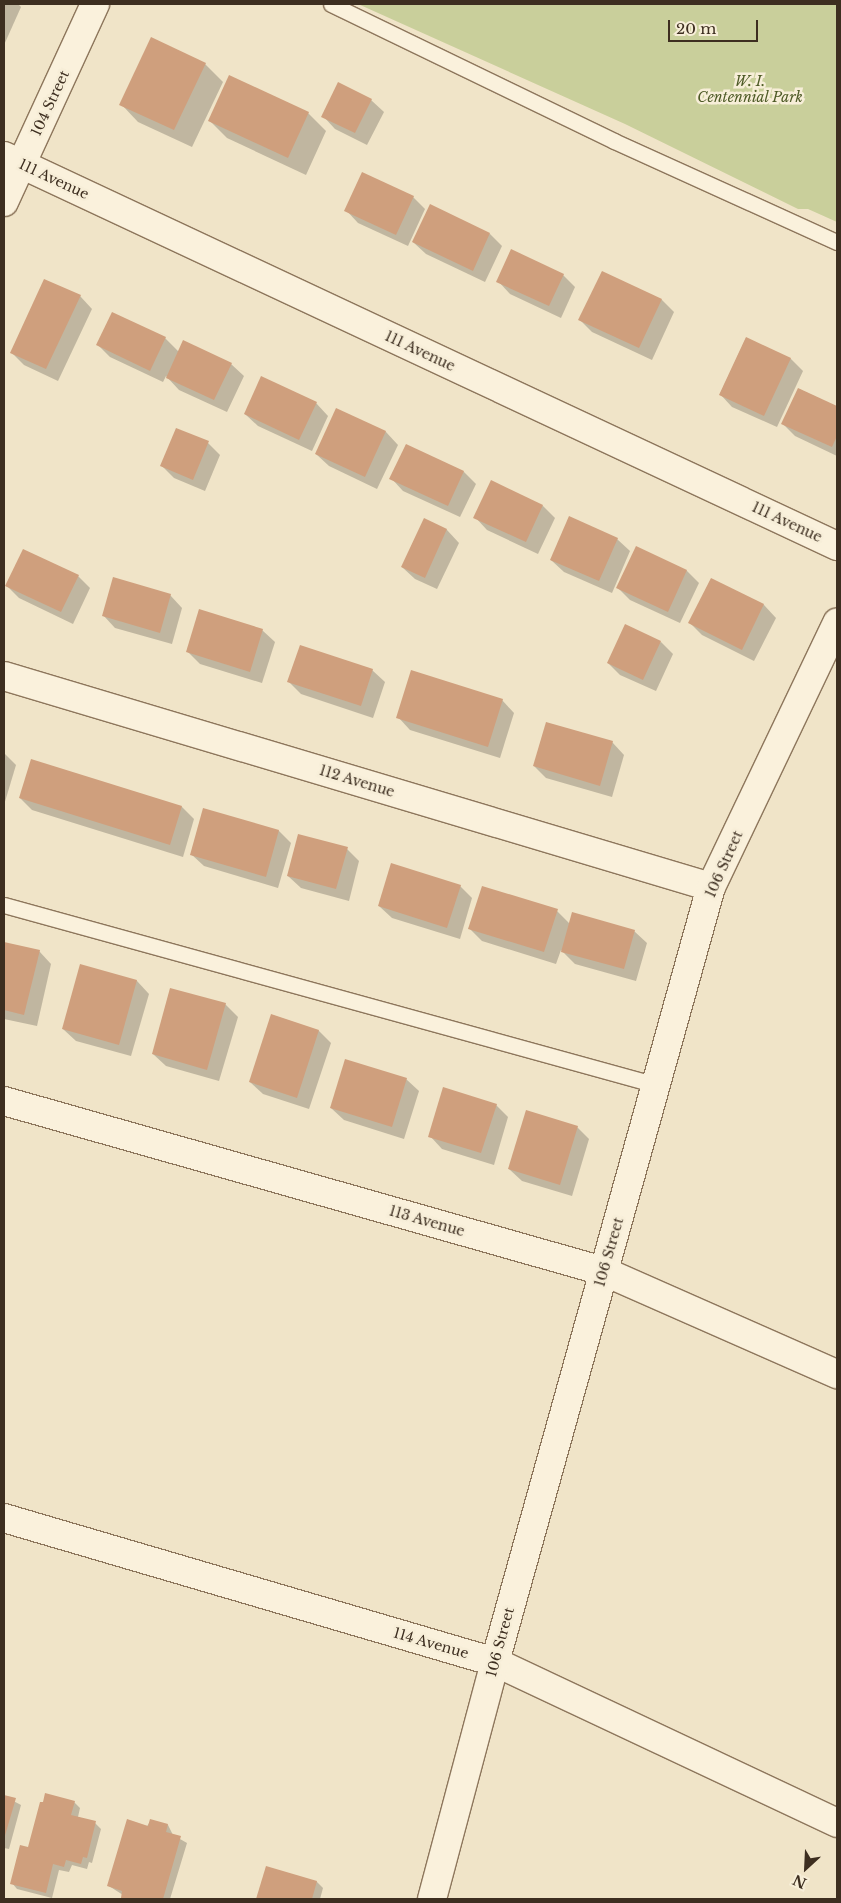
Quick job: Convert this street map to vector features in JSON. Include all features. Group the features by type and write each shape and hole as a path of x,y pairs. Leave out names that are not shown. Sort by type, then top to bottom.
{"street":[{"name":"104 Street","path":"4,202 13,160 96,4"},
{"name":"111 Avenue","path":"13,160 837,546"},
{"name":"106 Street","path":"432,1899 494,1662 711,887 837,623"},
{"name":"112 Avenue","path":"4,676 711,887"},
{"name":"113 Avenue","path":"4,1101 603,1271 837,1374"},
{"name":"114 Avenue","path":"4,1518 494,1662 837,1822"}],"lane":[{"path":"331,4 614,141 837,242"},
{"path":"4,905 656,1085"}],"green space":[{"name":"W. I. Centennial Park","path":"358,4 837,4 837,222 808,209 798,209 625,124"}],"building":[{"path":"151,37 206,63 174,130 119,105"},
{"path":"229,75 309,112 288,158 208,121"},
{"path":"338,82 372,99 355,133 321,117"},
{"path":"362,172 414,196 396,235 344,211"},
{"path":"430,204 490,233 473,271 412,242"},
{"path":"511,249 564,274 549,306 496,282"},
{"path":"602,271 662,299 639,348 578,320"},
{"path":"44,279 81,295 46,369 10,353"},
{"path":"112,312 166,337 150,371 96,345"},
{"path":"746,337 791,358 764,416 719,395"},
{"path":"183,340 232,363 214,400 166,378"},
{"path":"261,376 317,402 299,440 244,414"},
{"path":"798,388 837,406 837,436 832,447 781,424"},
{"path":"336,408 386,431 365,477 315,454"},
{"path":"176,428 209,441 193,480 160,466"},
{"path":"406,444 464,471 448,506 389,479"},
{"path":"491,480 543,505 526,542 473,518"},
{"path":"569,516 618,538 599,581 550,560"},
{"path":"424,518 447,529 425,578 401,567"},
{"path":"636,546 687,570 668,612 616,588"},
{"path":"23,549 79,575 61,612 5,586"},
{"path":"113,577 171,594 160,633 102,616"},
{"path":"711,578 764,604 742,650 688,623"},
{"path":"199,609 263,629 250,672 186,652"},
{"path":"625,624 661,641 643,680 607,663"},
{"path":"300,645 373,669 361,706 287,682"},
{"path":"411,670 503,699 488,747 396,718"},
{"path":"546,722 613,741 600,786 533,766"},
{"path":"31,759 182,806 170,845 19,798"},
{"path":"203,808 279,830 266,877 190,855"},
{"path":"298,834 348,847 336,889 287,876"},
{"path":"391,863 461,885 447,928 378,906"},
{"path":"482,886 558,909 544,952 468,929"},
{"path":"572,912 635,930 624,969 561,952"},
{"path":"4,942 40,950 24,1015 4,1010"},
{"path":"80,964 137,980 119,1045 62,1029"},
{"path":"170,988 226,1003 207,1070 152,1054"},
{"path":"271,1014 319,1030 297,1098 249,1082"},
{"path":"345,1059 407,1078 392,1127 330,1108"},
{"path":"443,1087 497,1104 481,1153 428,1137"},
{"path":"526,1110 578,1126 560,1185 508,1169"},
{"path":"45,1793 75,1801 71,1815 96,1821 87,1858 83,1857 81,1864 66,1860 64,1867 53,1864 46,1893 10,1884 20,1845 28,1847 40,1802 43,1802"},
{"path":"4,1795 16,1798 4,1839"},
{"path":"127,1819 148,1826 150,1819 168,1824 166,1832 181,1836 163,1899 121,1898 122,1891 107,1886"},
{"path":"266,1866 317,1881 312,1899 256,1899"}]}
